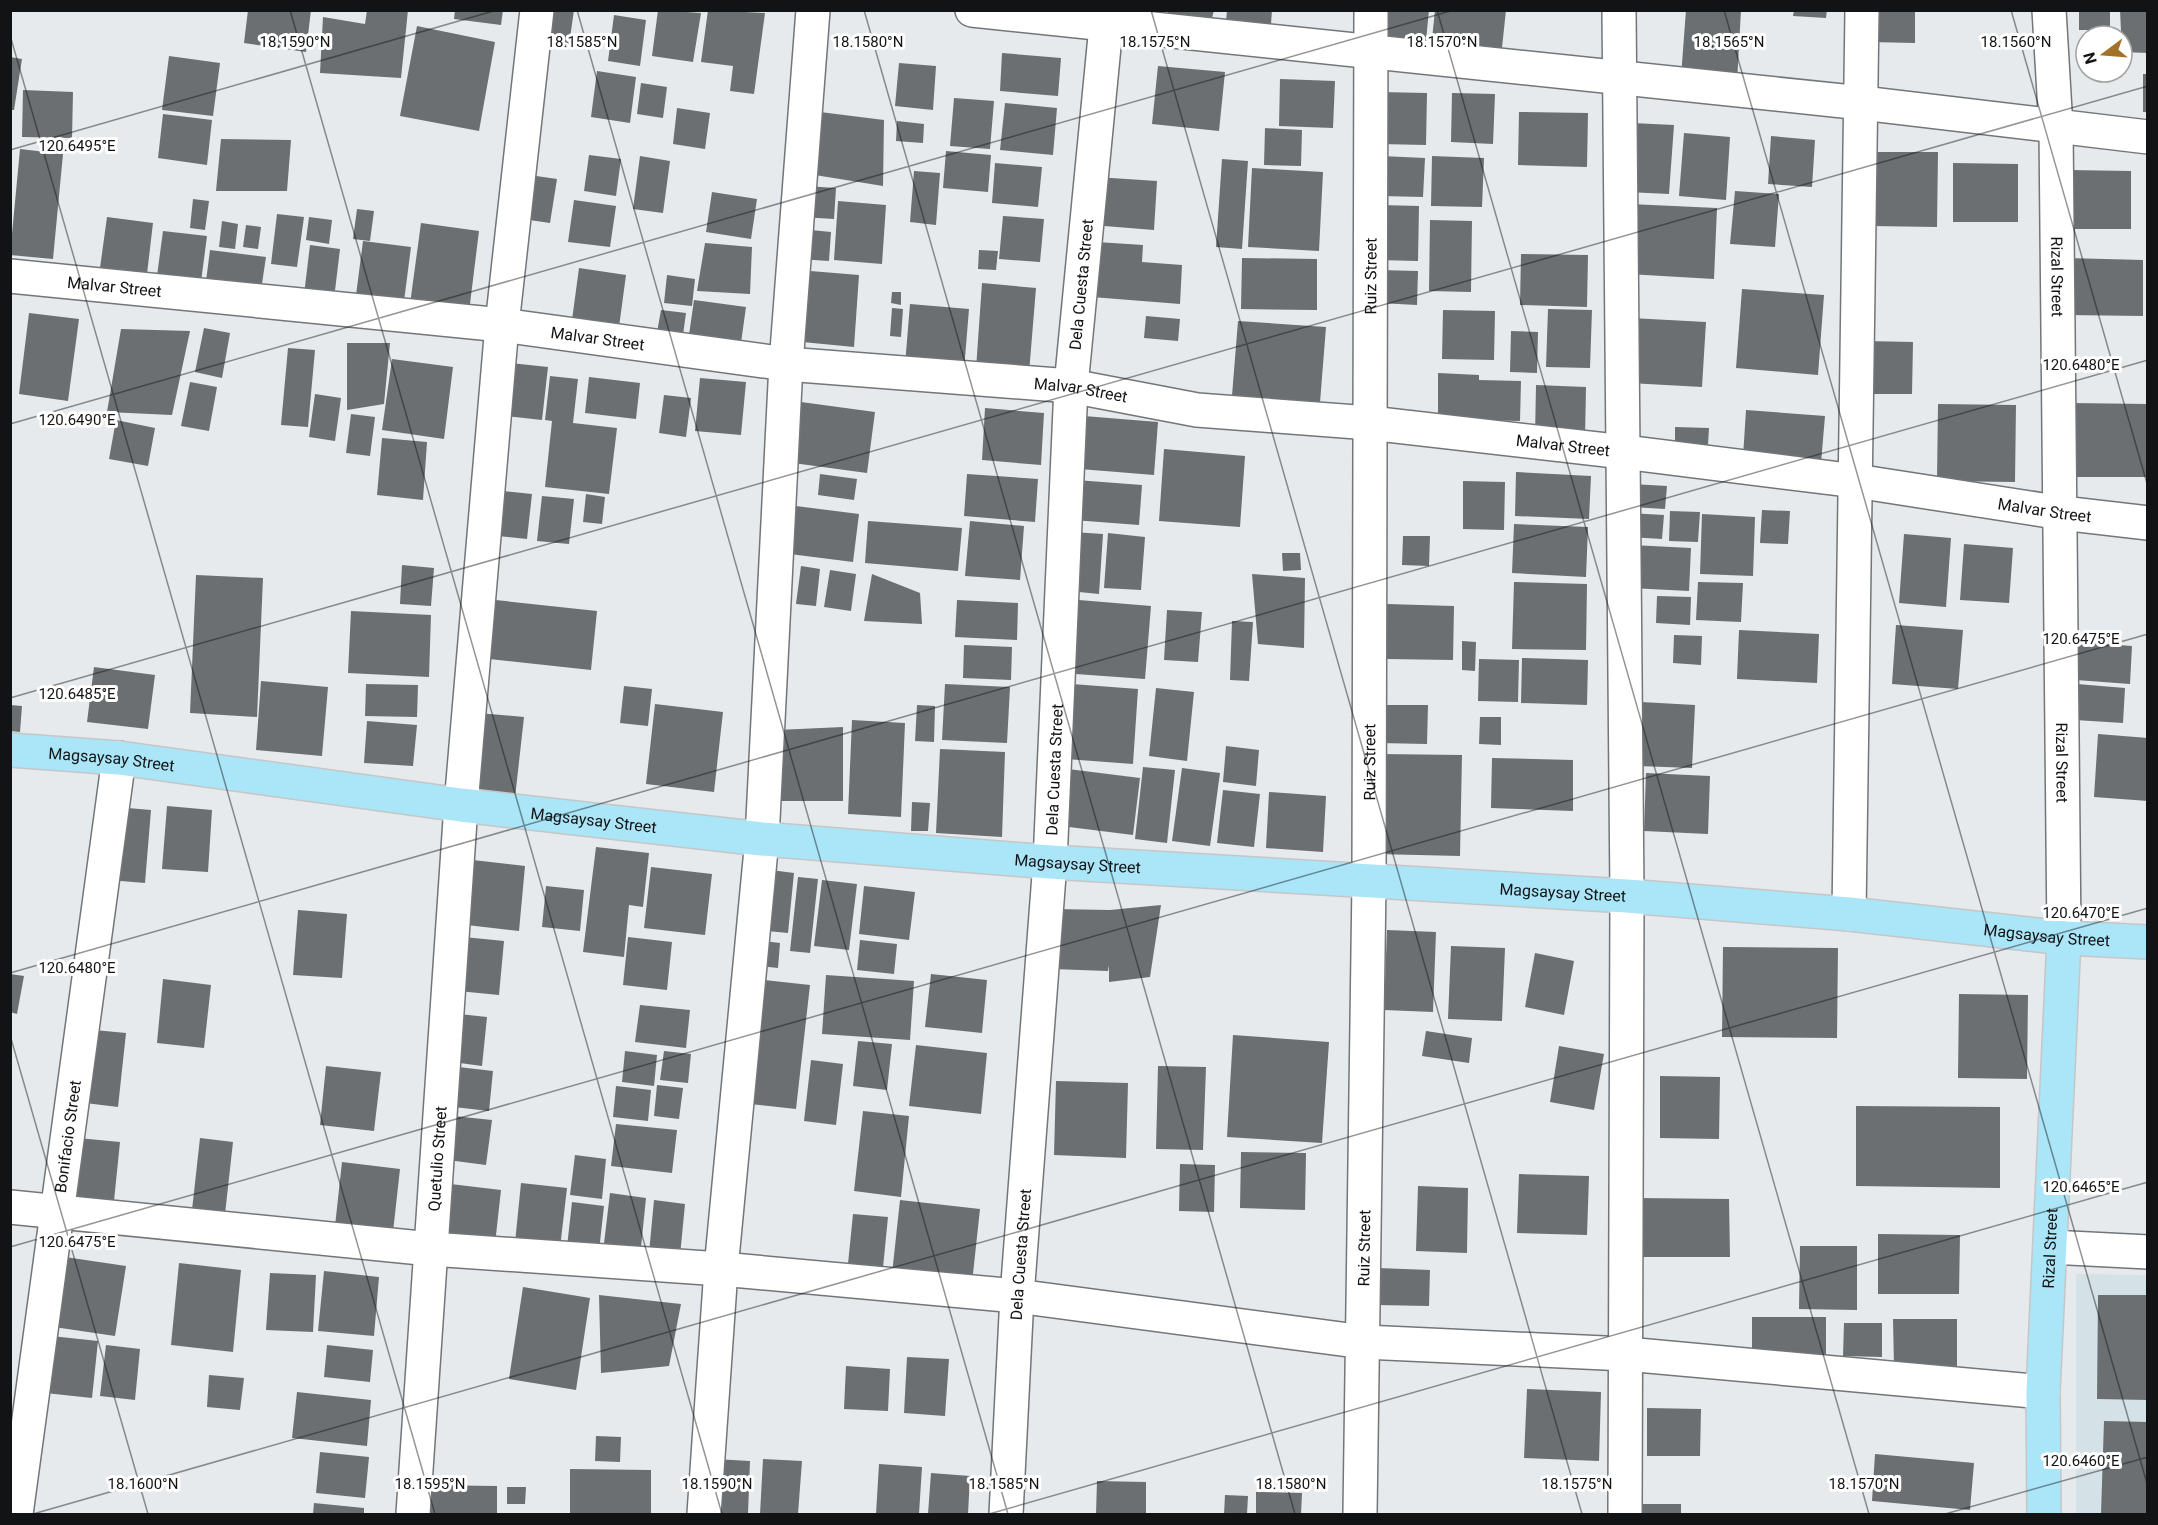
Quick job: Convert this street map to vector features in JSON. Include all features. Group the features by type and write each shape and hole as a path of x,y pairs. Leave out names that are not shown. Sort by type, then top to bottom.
{"main road":[{"name":"Magsaysay Street","path":"10,750 119,758 461,805 762,839 1050,862 1627,896 1849,914 2064,938 2148,942"},
{"name":"Rizal Street","path":"2044,1515 2043,1392 2064,938"}],"street":[{"name":"Quetulio Street","path":"412,1515 461,805 502,324 537,10"},
{"path":"704,1515 721,1269 762,839 786,364 813,10"},
{"path":"972,10 1106,26 1862,103 2056,128 2148,137"},
{"name":"Ruiz Street","path":"1360,1515 1370,882 1369,53 1371,10"},
{"path":"1619,10 1627,896 1625,1515"},
{"path":"1849,914 1862,10"},
{"name":"Rizal Street","path":"2049,10 2056,128 2062,513 2064,938"},
{"name":"Dela Cuesta Street","path":"1006,1515 1017,1296 1050,862 1071,386 1106,26"},
{"name":"Malvar Street","path":"10,276 502,324 786,364 1071,386 1197,410 1370,423 1624,452 1856,481 2062,513 2148,523"},
{"name":"Bonifacio Street","path":"16,1515 119,758"},
{"path":"10,1207 431,1249 721,1269 1017,1296 1364,1342 1626,1354 2043,1392"},
{"path":"2050,1247 2148,1252"}],"shaded area":[{"path":"2076,1274 2147,1275 2147,1514 2076,1514"}],"building":[{"path":"248,10 311,10 306,52 244,43"},
{"path":"367,10 408,10 401,78 320,73 323,17 365,24"},
{"path":"455,10 503,10 501,25 454,19"},
{"path":"539,10 574,10 569,45 535,40"},
{"path":"658,10 701,13 693,62 652,56"},
{"path":"708,10 765,13 754,94 730,91 733,66 701,62"},
{"path":"1168,10 1214,10 1211,22 1168,14"},
{"path":"1227,10 1272,10 1271,24 1226,22"},
{"path":"1378,10 1429,10 1425,51 1374,45"},
{"path":"1435,10 1506,10 1501,57 1431,49"},
{"path":"1686,10 1741,10 1737,82 1681,77"},
{"path":"1794,10 1827,10 1826,18 1793,16"},
{"path":"1871,10 1915,10 1915,43 1870,42"},
{"path":"2079,10 2110,10 2110,24 2079,24"},
{"path":"2120,10 2148,10 2148,53 2134,52 2134,24 2121,24"},
{"path":"614,15 646,20 640,66 608,61"},
{"path":"417,26 495,42 479,131 400,116"},
{"path":"1002,53 1061,58 1058,96 1000,91"},
{"path":"169,56 220,63 213,116 162,110"},
{"path":"10,57 22,59 14,110 10,110"},
{"path":"899,63 936,66 933,110 895,106"},
{"path":"1158,66 1225,72 1219,131 1152,124"},
{"path":"597,71 636,77 630,123 591,117"},
{"path":"2143,74 2148,74 2148,112 2143,112"},
{"path":"1280,79 1335,81 1333,128 1279,126"},
{"path":"641,83 667,87 663,118 637,114"},
{"path":"23,90 73,92 72,138 22,137"},
{"path":"1380,92 1427,93 1426,145 1379,144"},
{"path":"1452,93 1495,94 1493,144 1451,142"},
{"path":"954,98 994,101 990,149 950,146"},
{"path":"1005,103 1057,108 1053,155 1000,150"},
{"path":"677,108 710,113 705,149 673,144"},
{"path":"820,112 884,120 883,186 815,175"},
{"path":"1519,112 1588,113 1587,167 1518,165"},
{"path":"163,114 212,120 207,165 158,158"},
{"path":"897,121 924,124 923,143 896,141"},
{"path":"1632,123 1674,125 1669,194 1627,192"},
{"path":"1265,128 1302,130 1301,166 1264,165"},
{"path":"1684,133 1730,137 1726,200 1679,196"},
{"path":"1771,136 1815,140 1812,187 1768,184"},
{"path":"221,139 291,140 287,191 216,191"},
{"path":"20,149 63,154 53,259 10,255"},
{"path":"946,151 991,155 988,192 943,188"},
{"path":"1872,152 1938,152 1937,227 1871,226"},
{"path":"589,155 621,159 616,196 584,191"},
{"path":"640,156 670,161 663,213 633,209"},
{"path":"1382,156 1425,158 1423,197 1381,196"},
{"path":"1432,156 1484,158 1482,207 1431,206"},
{"path":"1222,159 1248,161 1242,249 1216,247"},
{"path":"995,163 1042,167 1038,207 992,203"},
{"path":"1953,163 2018,164 2018,222 1953,222"},
{"path":"1252,168 1323,172 1319,251 1248,247"},
{"path":"2068,170 2131,171 2131,229 2068,229"},
{"path":"914,171 940,173 936,225 910,222"},
{"path":"522,174 557,179 550,223 516,218"},
{"path":"1096,177 1157,181 1154,230 1092,225"},
{"path":"805,186 836,188 834,219 802,217"},
{"path":"1735,191 1779,194 1775,247 1730,244"},
{"path":"712,192 757,199 751,239 706,232"},
{"path":"193,199 209,201 205,230 190,228"},
{"path":"574,200 616,206 610,247 568,242"},
{"path":"838,201 886,205 882,264 834,260"},
{"path":"1630,204 1717,208 1714,279 1628,274"},
{"path":"1380,205 1419,206 1418,261 1379,260"},
{"path":"357,209 374,211 370,241 353,239"},
{"path":"277,214 304,217 297,267 271,264"},
{"path":"1003,216 1044,219 1040,262 999,259"},
{"path":"107,217 153,223 147,274 100,268"},
{"path":"309,217 332,220 329,244 306,240"},
{"path":"1430,220 1472,221 1471,292 1429,291"},
{"path":"222,221 238,224 235,249 219,247"},
{"path":"421,223 479,231 469,312 410,304"},
{"path":"246,225 261,227 258,249 243,247"},
{"path":"801,229 831,232 829,261 799,259"},
{"path":"163,231 207,236 201,282 157,276"},
{"path":"363,241 411,247 403,309 355,303"},
{"path":"1097,242 1143,245 1142,262 1182,265 1180,304 1092,297"},
{"path":"705,243 752,247 750,294 697,291"},
{"path":"310,245 340,249 334,299 304,295"},
{"path":"210,250 266,257 260,297 205,289"},
{"path":"979,250 998,251 996,270 978,269"},
{"path":"1521,254 1588,255 1587,307 1520,305"},
{"path":"1242,258 1317,259 1317,310 1241,309"},
{"path":"2067,258 2143,260 2143,316 2067,315"},
{"path":"579,268 626,275 619,327 572,320"},
{"path":"798,270 859,275 854,347 792,341"},
{"path":"1379,270 1418,271 1417,305 1379,303"},
{"path":"667,275 695,279 692,306 664,303"},
{"path":"982,283 1036,288 1029,373 976,369"},
{"path":"1742,289 1824,295 1818,375 1736,368"},
{"path":"892,292 901,292 901,305 891,303"},
{"path":"694,300 746,307 740,350 688,342"},
{"path":"910,304 969,309 964,370 905,365"},
{"path":"892,308 903,309 901,337 890,336"},
{"path":"1548,309 1592,310 1590,368 1546,367"},
{"path":"661,310 686,313 682,342 656,338"},
{"path":"1443,310 1495,311 1494,360 1442,359"},
{"path":"29,313 79,319 68,401 19,394"},
{"path":"1146,316 1180,319 1178,341 1144,338"},
{"path":"1631,318 1706,322 1702,387 1629,383"},
{"path":"1238,321 1326,327 1319,415 1231,408"},
{"path":"204,328 230,333 222,378 195,372"},
{"path":"121,329 190,331 172,415 107,412"},
{"path":"1511,331 1538,332 1537,373 1510,372"},
{"path":"1866,341 1913,342 1912,394 1866,394"},
{"path":"347,343 390,343 384,404 347,410"},
{"path":"288,348 315,350 308,427 281,425"},
{"path":"392,359 453,367 444,439 382,430"},
{"path":"502,362 548,367 542,420 497,415"},
{"path":"1438,373 1479,375 1479,380 1521,381 1520,421 1438,419"},
{"path":"550,376 578,379 573,423 617,428 609,494 545,487 552,421 545,420"},
{"path":"589,377 640,383 636,419 585,413"},
{"path":"700,378 746,382 741,435 695,431"},
{"path":"190,382 217,387 209,431 181,426"},
{"path":"1536,385 1586,387 1585,438 1535,437"},
{"path":"315,394 341,398 335,441 309,437"},
{"path":"664,395 691,398 686,437 659,433"},
{"path":"801,402 875,412 867,473 793,463"},
{"path":"2070,403 2148,404 2148,477 2069,477"},
{"path":"1938,404 2016,405 2015,482 1937,481"},
{"path":"985,408 1044,413 1041,465 982,460"},
{"path":"1746,410 1825,416 1821,463 1743,457"},
{"path":"351,414 375,417 370,456 346,453"},
{"path":"1084,416 1158,422 1154,475 1080,469"},
{"path":"116,420 155,428 148,466 109,459"},
{"path":"1675,427 1709,428 1708,445 1675,444"},
{"path":"382,438 427,442 423,500 377,495"},
{"path":"1164,449 1245,456 1240,527 1159,521"},
{"path":"1516,472 1591,476 1589,519 1515,516"},
{"path":"820,474 857,479 854,500 818,495"},
{"path":"967,474 1038,479 1035,522 964,516"},
{"path":"1076,480 1142,485 1139,525 1073,520"},
{"path":"1463,481 1505,482 1504,530 1463,529"},
{"path":"1632,484 1667,486 1665,509 1631,507"},
{"path":"494,490 532,494 527,539 489,535"},
{"path":"586,494 605,497 602,524 583,522"},
{"path":"542,496 574,499 569,544 537,541"},
{"path":"788,505 859,514 853,562 782,553"},
{"path":"1762,510 1790,511 1788,544 1760,543"},
{"path":"1670,511 1700,512 1698,542 1669,541"},
{"path":"1629,513 1664,515 1662,539 1629,537"},
{"path":"1702,514 1755,517 1753,576 1700,574"},
{"path":"868,521 962,528 958,571 865,563"},
{"path":"970,521 1024,526 1020,580 965,576"},
{"path":"1514,524 1588,527 1586,577 1512,573"},
{"path":"1073,532 1103,534 1099,594 1069,591"},
{"path":"1108,533 1145,537 1141,590 1104,588"},
{"path":"1904,534 1951,538 1946,607 1899,603"},
{"path":"1403,536 1430,536 1429,566 1402,565"},
{"path":"1964,544 2013,548 2009,603 1960,600"},
{"path":"1632,545 1691,548 1689,591 1630,588"},
{"path":"1282,553 1300,553 1301,570 1283,571"},
{"path":"402,565 434,568 431,606 400,604"},
{"path":"801,566 820,569 816,606 796,604"},
{"path":"830,570 856,574 851,611 824,607"},
{"path":"872,574 920,593 922,624 864,621"},
{"path":"1252,574 1305,578 1304,648 1258,644"},
{"path":"196,575 263,578 257,717 190,713"},
{"path":"1514,582 1587,584 1586,650 1512,649"},
{"path":"1698,582 1743,583 1741,622 1696,620"},
{"path":"1657,596 1691,597 1690,625 1656,623"},
{"path":"486,599 597,611 591,670 480,658"},
{"path":"1067,599 1151,606 1145,679 1062,673"},
{"path":"957,600 1018,603 1017,640 955,637"},
{"path":"1387,604 1454,606 1453,660 1386,659"},
{"path":"1167,610 1202,612 1198,662 1164,660"},
{"path":"351,611 431,615 429,677 348,673"},
{"path":"1232,621 1253,622 1249,681 1230,680"},
{"path":"1896,625 1963,630 1958,689 1892,684"},
{"path":"1739,630 1819,634 1817,683 1737,679"},
{"path":"1674,635 1702,636 1701,665 1673,663"},
{"path":"1462,641 1476,642 1475,671 1462,670"},
{"path":"2079,642 2132,646 2130,684 2076,680"},
{"path":"964,645 1012,647 1011,680 963,678"},
{"path":"1522,658 1588,660 1587,705 1521,703"},
{"path":"1479,659 1519,660 1518,702 1478,701"},
{"path":"94,667 155,675 148,729 87,722"},
{"path":"261,681 328,687 322,756 256,750"},
{"path":"366,684 418,685 417,717 365,716"},
{"path":"945,684 1010,687 1007,743 942,740"},
{"path":"1072,684 1138,689 1133,764 1066,759"},
{"path":"2077,684 2125,688 2123,723 2075,720"},
{"path":"624,686 652,689 648,726 620,723"},
{"path":"1156,688 1194,692 1187,761 1149,756"},
{"path":"1641,702 1695,705 1692,768 1638,766"},
{"path":"655,704 723,712 714,792 646,784"},
{"path":"10,705 22,706 20,732 10,731"},
{"path":"917,705 935,706 934,742 915,741"},
{"path":"1380,705 1428,705 1427,744 1379,743"},
{"path":"478,713 524,717 515,798 469,793"},
{"path":"1480,717 1501,717 1501,745 1479,744"},
{"path":"852,720 905,723 901,817 848,814"},
{"path":"367,721 417,725 413,766 364,763"},
{"path":"843,727 843,801 778,801 777,730"},
{"path":"2098,734 2148,738 2148,801 2094,797"},
{"path":"1226,746 1259,750 1256,786 1223,782"},
{"path":"940,749 1005,752 1002,837 936,833"},
{"path":"1379,754 1462,755 1460,856 1376,854"},
{"path":"1492,758 1573,760 1573,811 1491,808"},
{"path":"1143,767 1175,770 1167,843 1135,839"},
{"path":"1060,768 1140,778 1133,835 1053,825"},
{"path":"1182,768 1220,773 1210,846 1172,841"},
{"path":"1646,773 1710,776 1708,834 1644,831"},
{"path":"1223,790 1260,794 1254,847 1217,843"},
{"path":"1269,792 1326,796 1323,852 1266,848"},
{"path":"912,802 930,803 928,831 911,831"},
{"path":"167,806 212,810 208,872 162,869"},
{"path":"116,807 151,810 145,883 109,880"},
{"path":"596,847 649,853 643,907 629,905 624,957 583,952"},
{"path":"464,859 525,866 519,931 458,924"},
{"path":"651,867 712,874 705,935 644,928"},
{"path":"763,869 794,873 788,933 756,930"},
{"path":"798,877 818,879 810,953 790,951"},
{"path":"822,880 857,884 849,950 814,946"},
{"path":"546,886 584,890 580,931 542,927"},
{"path":"864,886 915,892 909,940 859,934"},
{"path":"1161,905 1150,977 1109,982 1109,965 1108,971 1052,969 1054,909 1110,910"},
{"path":"298,910 347,914 342,978 293,975"},
{"path":"1387,930 1436,932 1433,1012 1384,1010"},
{"path":"464,937 504,941 499,995 458,991"},
{"path":"628,937 672,942 667,990 623,985"},
{"path":"755,940 780,943 778,968 752,965"},
{"path":"860,940 897,944 894,974 857,970"},
{"path":"1451,946 1505,948 1502,1021 1448,1019"},
{"path":"1723,947 1838,948 1837,1038 1722,1037"},
{"path":"1535,953 1574,961 1564,1015 1525,1007"},
{"path":"10,974 24,976 17,1014 10,1012"},
{"path":"931,974 987,980 982,1033 925,1027"},
{"path":"826,975 914,981 910,1040 822,1034"},
{"path":"163,979 211,985 204,1048 157,1043"},
{"path":"754,979 810,985 796,1109 741,1103"},
{"path":"1959,994 2028,995 2027,1079 1958,1078"},
{"path":"640,1005 690,1010 686,1048 635,1042"},
{"path":"450,1013 487,1017 482,1066 445,1061"},
{"path":"84,1029 126,1033 118,1107 77,1102"},
{"path":"1426,1031 1472,1038 1469,1063 1422,1056"},
{"path":"1233,1035 1329,1042 1322,1143 1227,1137"},
{"path":"858,1041 892,1044 887,1090 853,1086"},
{"path":"916,1045 987,1053 981,1114 909,1106"},
{"path":"1559,1046 1604,1054 1594,1110 1550,1102"},
{"path":"625,1051 657,1055 654,1086 622,1082"},
{"path":"664,1051 691,1054 688,1083 660,1080"},
{"path":"811,1060 843,1064 836,1125 804,1121"},
{"path":"326,1066 381,1072 374,1131 320,1125"},
{"path":"450,1066 493,1071 489,1111 445,1106"},
{"path":"1158,1066 1206,1067 1203,1150 1156,1149"},
{"path":"1660,1076 1720,1077 1719,1139 1660,1138"},
{"path":"1056,1081 1128,1083 1126,1158 1054,1155"},
{"path":"657,1085 683,1088 679,1119 654,1116"},
{"path":"616,1086 651,1090 648,1121 613,1117"},
{"path":"1856,1106 2000,1107 2000,1188 1856,1186"},
{"path":"863,1111 909,1116 901,1197 854,1191"},
{"path":"444,1115 492,1120 486,1165 440,1159"},
{"path":"616,1124 677,1130 672,1173 611,1166"},
{"path":"78,1138 120,1142 114,1201 72,1196"},
{"path":"200,1138 233,1142 225,1214 192,1210"},
{"path":"1241,1152 1306,1153 1305,1210 1240,1208"},
{"path":"575,1155 606,1159 602,1199 570,1195"},
{"path":"342,1162 400,1169 393,1232 335,1226"},
{"path":"1180,1164 1215,1165 1214,1212 1179,1211"},
{"path":"1519,1174 1589,1176 1587,1235 1517,1233"},
{"path":"442,1183 501,1190 495,1244 436,1238"},
{"path":"521,1183 567,1188 560,1248 515,1243"},
{"path":"1418,1186 1468,1188 1467,1253 1416,1251"},
{"path":"610,1193 646,1198 640,1257 603,1252"},
{"path":"1638,1198 1729,1199 1730,1257 1638,1257"},
{"path":"654,1200 685,1204 680,1256 649,1253"},
{"path":"900,1200 980,1209 972,1283 892,1274"},
{"path":"572,1202 604,1206 599,1251 567,1247"},
{"path":"853,1214 888,1217 882,1278 847,1274"},
{"path":"1878,1234 1960,1235 1959,1294 1878,1294"},
{"path":"1800,1246 1857,1246 1857,1310 1799,1309"},
{"path":"65,1257 126,1266 115,1336 54,1327"},
{"path":"179,1263 241,1270 233,1352 171,1345"},
{"path":"1378,1268 1430,1270 1429,1306 1377,1305"},
{"path":"324,1271 379,1277 374,1336 318,1331"},
{"path":"270,1273 316,1275 313,1332 266,1330"},
{"path":"523,1287 590,1298 576,1390 509,1379"},
{"path":"599,1295 681,1304 669,1366 601,1373"},
{"path":"2098,1295 2148,1295 2148,1400 2097,1399"},
{"path":"1752,1317 1826,1317 1826,1355 1752,1355"},
{"path":"1893,1319 1957,1319 1957,1368 1894,1367"},
{"path":"1844,1323 1882,1323 1882,1357 1843,1356"},
{"path":"42,1335 98,1341 92,1398 36,1392"},
{"path":"106,1345 140,1349 135,1400 100,1396"},
{"path":"327,1345 373,1350 370,1382 324,1377"},
{"path":"907,1357 949,1359 945,1416 904,1413"},
{"path":"846,1366 890,1369 888,1411 844,1409"},
{"path":"209,1375 244,1378 240,1410 207,1407"},
{"path":"1527,1389 1601,1392 1599,1461 1524,1458"},
{"path":"297,1392 371,1400 367,1446 292,1438"},
{"path":"1647,1408 1701,1409 1700,1456 1647,1456"},
{"path":"2104,1421 2148,1422 2148,1514 2101,1514"},
{"path":"596,1436 621,1437 620,1462 595,1461"},
{"path":"320,1452 369,1457 365,1498 316,1493"},
{"path":"1875,1454 1974,1463 1970,1510 1872,1501"},
{"path":"715,1459 750,1461 748,1514 712,1514"},
{"path":"763,1459 802,1461 798,1514 760,1514"},
{"path":"879,1464 922,1467 919,1514 876,1514"},
{"path":"570,1469 651,1470 651,1514 570,1514"},
{"path":"931,1473 970,1476 968,1514 928,1514"},
{"path":"1097,1481 1146,1482 1146,1514 1096,1514"},
{"path":"420,1485 497,1486 497,1514 420,1514"},
{"path":"507,1487 526,1487 525,1504 507,1504"},
{"path":"1256,1492 1302,1493 1301,1514 1256,1514"},
{"path":"1225,1495 1248,1496 1247,1514 1224,1514"},
{"path":"314,1503 364,1508 364,1514 313,1514"},
{"path":"1639,1504 1681,1504 1681,1514 1639,1514"}]}
